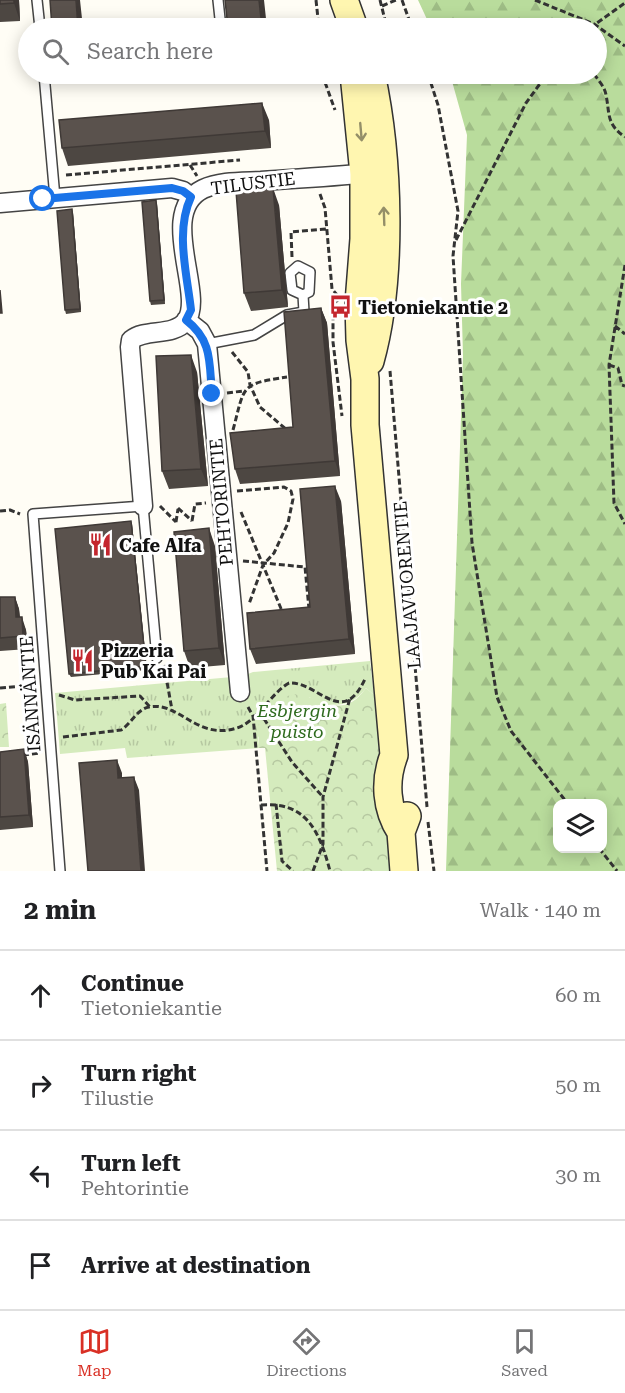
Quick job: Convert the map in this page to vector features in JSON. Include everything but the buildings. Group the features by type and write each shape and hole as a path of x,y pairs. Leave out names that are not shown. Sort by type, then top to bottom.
{"main road":[{"path":"344,0 349,18"},
{"name":"LAAJAVUORENTIE","path":"356,84 373,172 386,260 384,296 365,379 364,425 394,755 387,773 390,816 401,832 404,871"},
{"name":"LAAJAVUORENTIE","path":"373,84 380,128 373,172"}],"street":[{"name":"TILUSTIE","path":"186,320 191,310 182,228 184,212 191,197 214,184 373,172"},
{"path":"0,203 172,188 183,191 191,197"},
{"path":"151,506 131,340 139,334 163,331 181,325 186,320 215,343"},
{"name":"PEHTORINTIE","path":"215,343 216,442 240,692"}],"lane":[{"path":"37,0 39,18"},
{"path":"218,0 220,18"},
{"path":"45,84 55,198"},
{"path":"304,267 310,272 309,292 303,295 292,290 290,273 293,268 304,267"},
{"path":"215,343 254,335 287,315 304,312 303,295"},
{"path":"33,517 151,506 157,658"},
{"name":"ISÄNNÄNTIE","path":"33,517 60,871"}],"path":[{"path":"316,0 318,18"},
{"path":"380,0 385,18"},
{"path":"382,6 396,0"},
{"path":"402,0 408,18"},
{"path":"535,0 579,18"},
{"path":"603,18 625,3"},
{"path":"607,33 625,46"},
{"path":"431,84 438,105 458,211 454,244 461,402 472,543 497,697 511,731 564,799"},
{"path":"454,244 526,103 540,84"},
{"path":"600,84 606,93 606,113 617,132 625,137"},
{"path":"53,176 240,160"},
{"path":"317,192 322,195 332,289 340,297"},
{"path":"293,268 291,232 327,229"},
{"path":"625,265 609,365 614,504 625,524"},
{"path":"341,289 340,297 333,304 332,316 342,419"},
{"path":"615,326 625,334"},
{"path":"215,343 248,372 250,385 260,407 268,416 294,435 283,436"},
{"name":"LAAJAVUORENTIE","path":"389,360 427,808"},
{"path":"609,365 618,368 622,385 625,386"},
{"path":"216,442 230,441 243,391 250,385 287,377"},
{"path":"220,493 284,488 291,491 293,500 288,523 274,553 263,565 243,620 233,621"},
{"path":"220,493 242,513 284,616"},
{"path":"151,506 176,522 178,508 192,521 195,504"},
{"path":"0,511 10,510 33,517"},
{"path":"263,565 305,567 309,614"},
{"path":"157,658 167,668 172,710"},
{"path":"20,755 51,748 67,735 94,735 121,730 129,725 141,710 150,707 172,710 190,722 210,730 238,728 289,684 306,685 320,697 331,701 350,698 359,692 365,677"},
{"path":"0,688 47,687 75,700 140,696 150,707"},
{"path":"330,871 323,844 324,797 350,698"},
{"path":"259,711 292,762 324,797"},
{"path":"253,716 267,871"},
{"path":"261,805 276,804 305,815 323,844"},
{"path":"276,804 282,861 292,871"},
{"path":"428,819 434,871"},
{"path":"313,871 323,844"},
{"path":"602,853 617,871"}],"green space":[{"path":"418,0 625,0 625,871 446,871 463,356 461,284 467,135 453,84 607,84 607,18 426,18"},
{"path":"370,661 374,695 366,688 354,700 332,705 309,697 258,737 259,748 127,758 125,748 60,754 55,693 243,676 253,672"},
{"name":"Esbjergin puisto","path":"366,688 374,695 395,871 277,871 265,748 259,748 258,726 272,707 283,698 294,695 304,696 324,703 345,705 355,700"},
{"path":"6,703 9,747 0,747 0,704"}],"place":[{"name":"Tietoniekantie 2","path":"340,307"},
{"name":"Cafe Alfa","path":"101,545"},
{"name":"Pizzeria Pub Kai Pai","path":"83,660"}],"route":[{"path":"43,199 172,188 183,191 191,197 184,212 182,228 191,310 186,320 200,331 207,344 212,394"}]}
